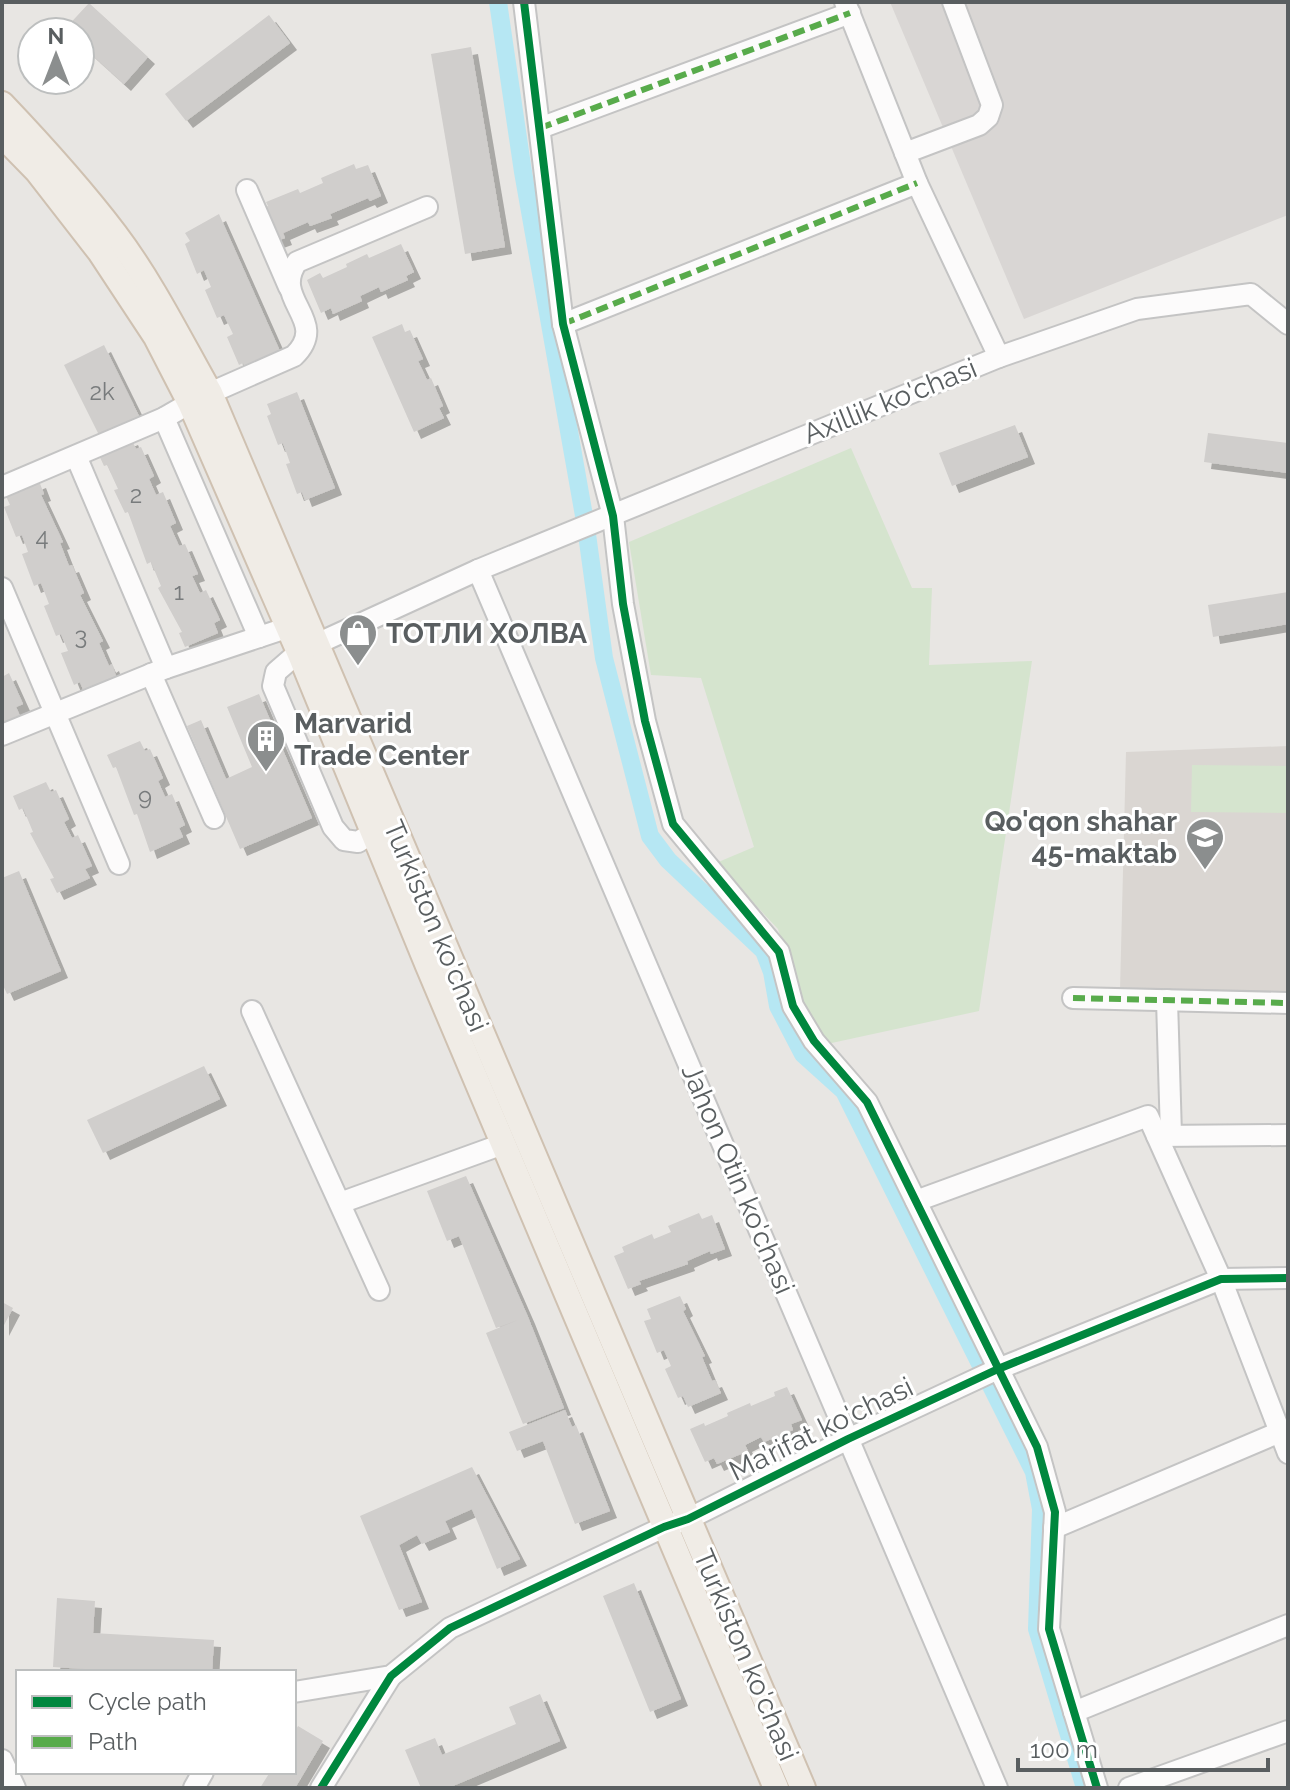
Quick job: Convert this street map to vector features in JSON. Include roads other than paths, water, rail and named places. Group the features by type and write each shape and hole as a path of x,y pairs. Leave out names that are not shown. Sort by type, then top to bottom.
{"main road":[{"name":"Turkiston ko'chasi","path":"2,104 52,157 116,236 168,319 803,1788"},
{"name":"Turkiston ko'chasi","path":"2,135 37,171 100,252 200,398"},
{"name":"Turkiston ko'chasi","path":"308,648 372,833 776,1788"}],"street":[{"path":"524,2 563,324 608,518 645,721 673,824 779,952 793,1006 814,1041 867,1102 1037,1447 1055,1512 1049,1629 1097,1788"},
{"path":"905,153 979,125 988,117 992,105 953,2"},
{"name":"Axillik ko'chasi","path":"478,570 999,357 917,183 847,8 540,128"},
{"path":"563,324 917,183"},
{"path":"2,487 164,418 200,398 294,356 304,346 307,331 247,190"},
{"path":"289,287 288,273 297,262 427,207"},
{"path":"999,357 1137,309 1251,294 1288,324"},
{"path":"164,418 259,637"},
{"path":"76,456 214,818"},
{"path":"372,833 358,842 344,840 333,827 273,686 276,672 308,648 478,570"},
{"name":"Jahon Otin ko'chasi","path":"478,570 997,1788"},
{"path":"2,588 119,864"},
{"path":"2,735 158,671 298,624"},
{"path":"1073,998 1288,1003"},
{"path":"1164,1136 1167,1000"},
{"path":"252,1011 379,1290"},
{"path":"916,1201 1148,1116 1164,1136 1288,1453"},
{"path":"1164,1136 1288,1135"},
{"path":"340,1203 503,1144"},
{"path":"998,1369 1221,1279 1288,1278"},
{"name":"Ma’rifat ko'chasi","path":"391,1676 450,1628 664,1527 688,1519 998,1369"},
{"path":"1054,1528 1280,1432"},
{"path":"1074,1712 1288,1625"},
{"path":"296,1692 391,1676"},
{"path":"321,1788 391,1676"},
{"path":"1129,1788 1288,1731"},
{"path":"2,1760 15,1788"}],"waterway":[{"path":"498,2 523,172 586,527 604,658 650,836 668,860 764,951 772,972 778,1006 803,1054 844,1091 1034,1472 1041,1509 1037,1629 1085,1788"}],"place":[{"name":"ТОТЛИ ХОЛВА","path":"358,667"},
{"name":"Marvarid Trade Center","path":"266,773"},
{"name":"Qo'qon shahar 45-maktab","path":"1205,871"}]}
